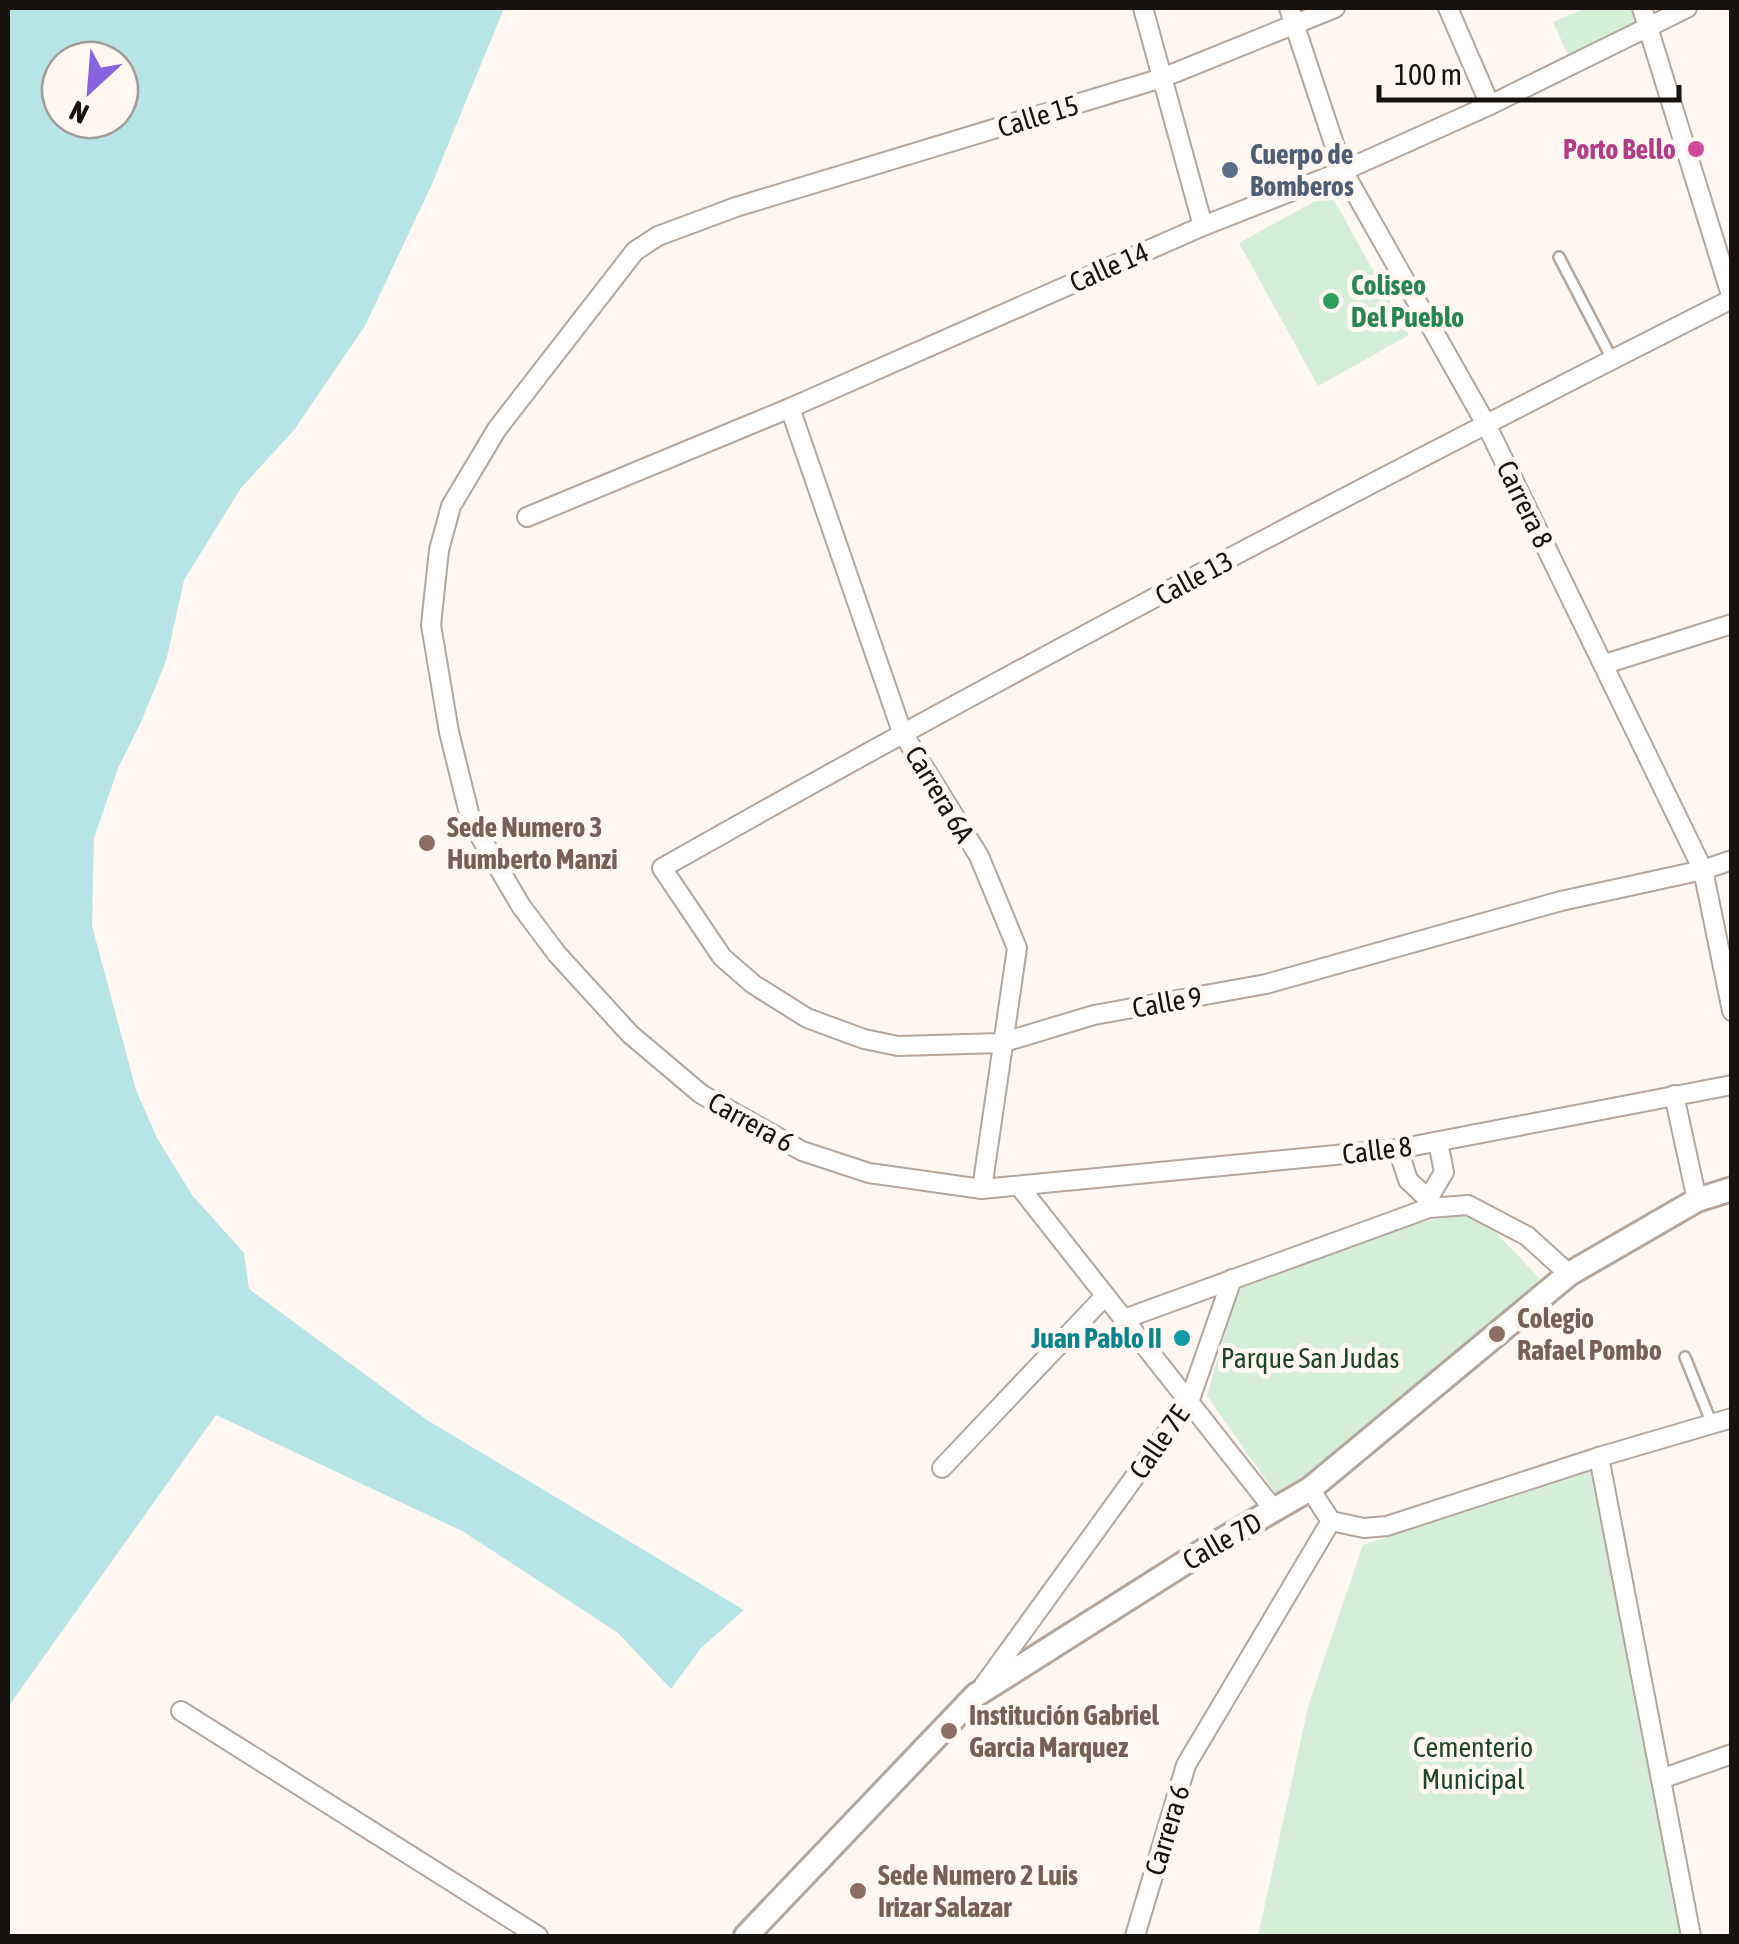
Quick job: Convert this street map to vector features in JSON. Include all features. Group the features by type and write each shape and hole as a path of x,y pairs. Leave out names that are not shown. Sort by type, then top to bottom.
{"main road":[{"name":"Calle 7D","path":"746,1936 976,1695 1310,1488 1570,1274 1697,1200 1732,1188"}],"street":[{"path":"1143,8 1203,226"},
{"name":"Calle 15","path":"439,550 452,506 497,429 635,251 658,236 736,207 1162,78 1291,17 1335,8"},
{"path":"1448,8 1490,104"},
{"path":"1642,8 1732,299"},
{"name":"Calle 14","path":"527,517 790,408 1203,226 1343,170 1687,8"},
{"name":"Carrera 8","path":"1291,17 1343,170 1486,424 1703,870 1732,1012"},
{"name":"Calle 13","path":"662,868 902,732 1732,299"},
{"name":"Carrera 6A","path":"790,408 902,732 978,856 1017,948 982,1188"},
{"name":"Carrera 6","path":"439,550 431,625 449,732 471,820 521,906 556,954 630,1034 669,1068 701,1094 786,1143 869,1173 982,1188 1019,1186"},
{"path":"1605,664 1732,624"},
{"name":"Calle 9","path":"662,868 722,957 753,984 807,1018 864,1039 898,1046 1000,1044 1094,1015 1266,984 1560,900 1703,870 1732,860"},
{"name":"Calle 8","path":"1019,1186 1398,1149 1732,1085"},
{"path":"1674,1095 1697,1200"},
{"path":"1429,1204 1444,1172 1438,1142"},
{"path":"1398,1149 1408,1180 1429,1204"},
{"path":"1019,1186 1274,1510"},
{"path":"1124,1318 1429,1204 1468,1205 1527,1236 1570,1274"},
{"name":"Calle 7E","path":"976,1695 1188,1402 1232,1279"},
{"path":"942,1468 1106,1296"},
{"path":"1310,1488 1331,1520 1364,1528 1387,1526 1599,1456 1732,1418"},
{"path":"1599,1456 1691,1936"},
{"name":"Carrera 6","path":"1135,1936 1186,1765 1331,1520"},
{"path":"181,1711 538,1936"},
{"path":"1660,1778 1732,1754"}],"lane":[{"path":"1559,257 1612,360"},
{"path":"1685,1356 1712,1424"}],"green space":[{"path":"1587,8 1633,8 1639,24 1569,57 1553,22"},
{"name":"Coliseo Del Pueblo","path":"1330,193 1409,335 1318,386 1239,243"},
{"name":"Parque San Judas","path":"1467,1213 1485,1221 1545,1284 1278,1497 1207,1396 1237,1290 1404,1226"},
{"name":"Cementerio Municipal","path":"1593,1471 1682,1936 1258,1936 1309,1703 1363,1545"}],"water":[{"path":"8,8 504,8 432,184 365,326 294,430 241,488 184,580 166,661 118,768 94,838 92,926 136,1090 157,1138 192,1195 244,1253 249,1289 427,1420 744,1610 701,1648 671,1689 618,1633 464,1532 216,1415 8,1707"}],"place":[{"name":"Porto Bello","path":"1696,149"},
{"name":"Cuerpo de Bomberos","path":"1230,170"},
{"name":"Coliseo Del Pueblo","path":"1331,301"},
{"name":"Sede Numero 3 Humberto Manzi","path":"427,843"},
{"name":"Colegio Rafael Pombo","path":"1497,1334"},
{"name":"Juan Pablo II","path":"1182,1338"},
{"name":"Institución Gabriel Garcia Marquez","path":"949,1731"},
{"name":"Sede Numero 2 Luis Irizar Salazar","path":"858,1891"}]}
